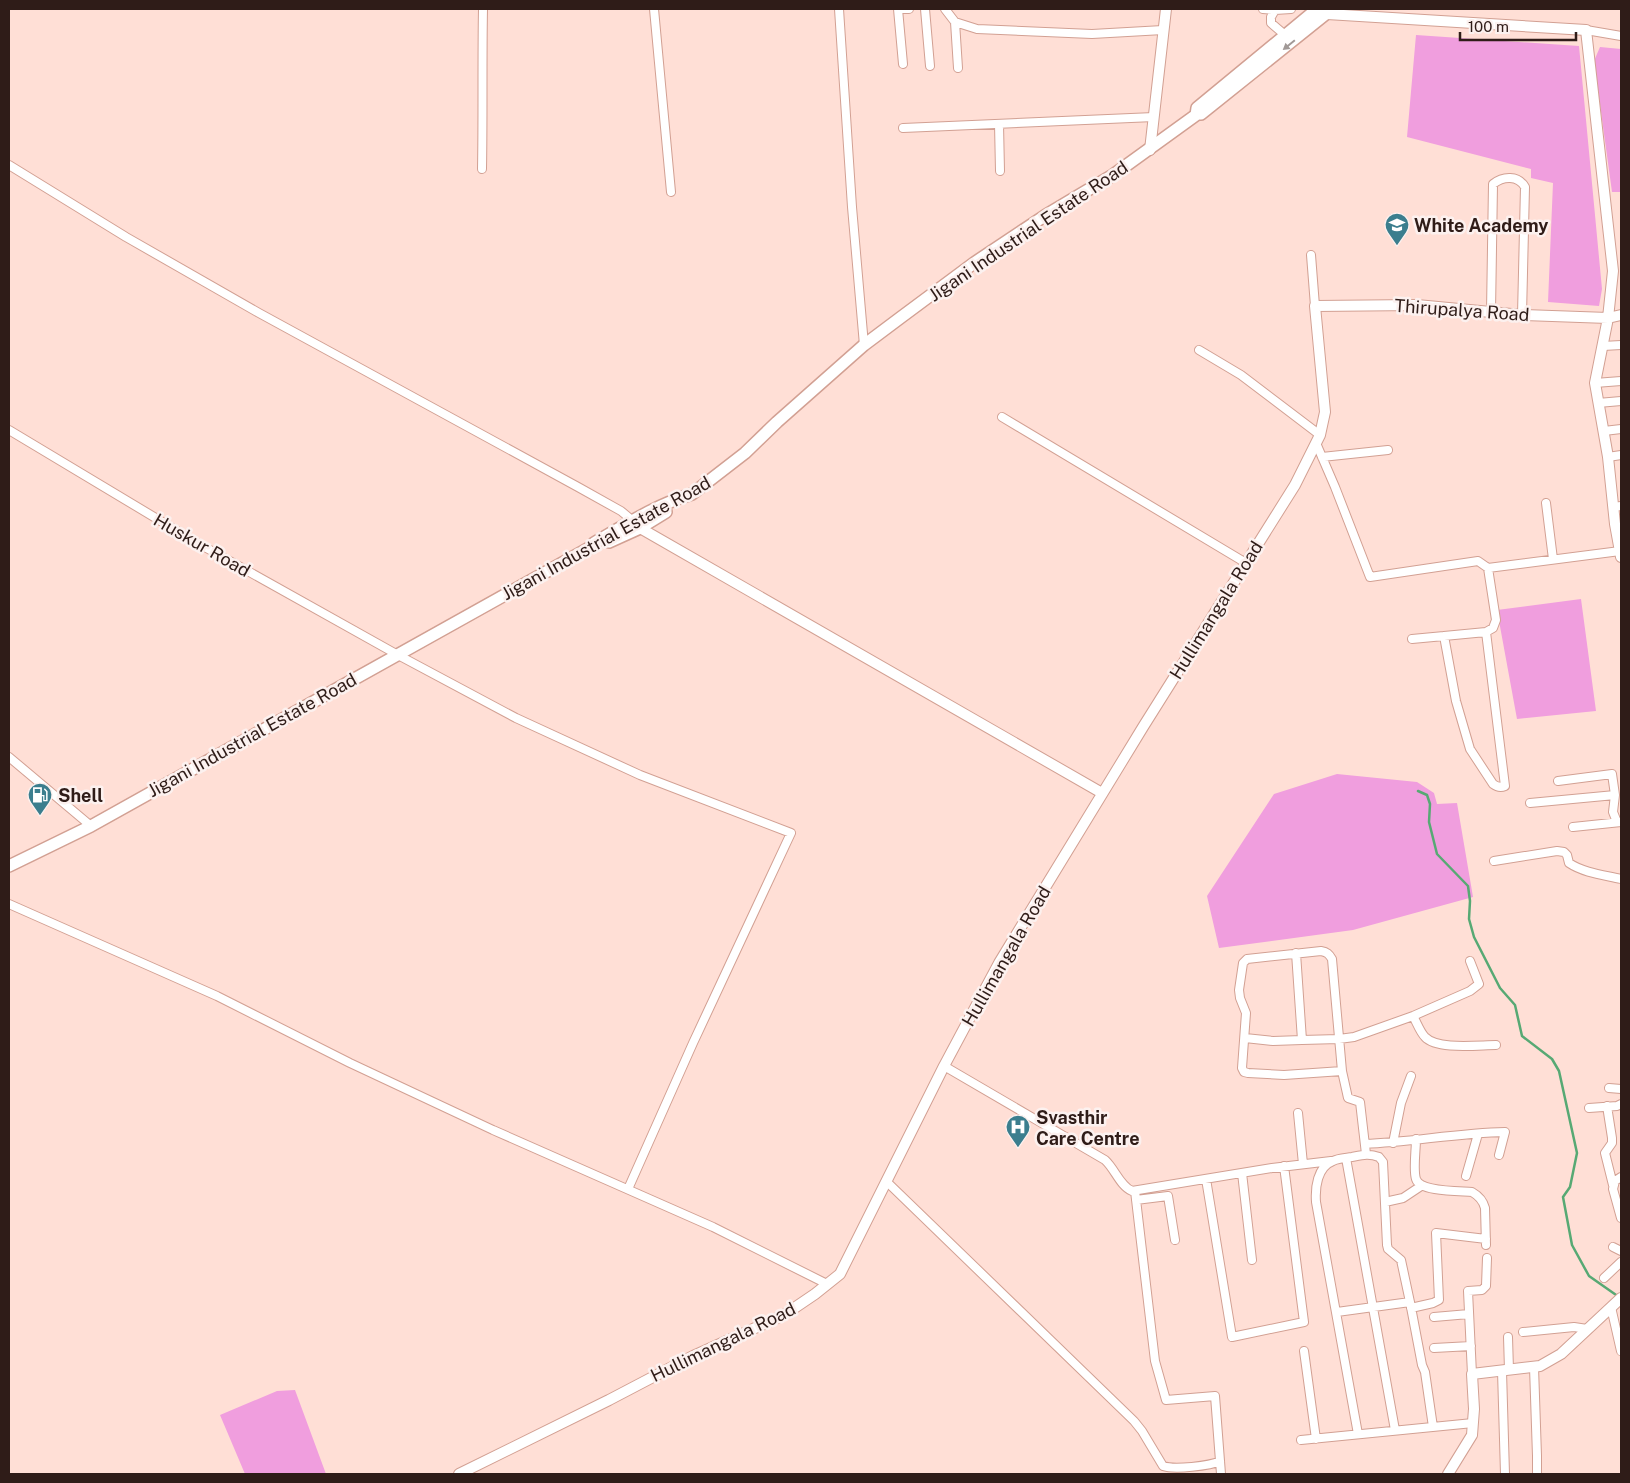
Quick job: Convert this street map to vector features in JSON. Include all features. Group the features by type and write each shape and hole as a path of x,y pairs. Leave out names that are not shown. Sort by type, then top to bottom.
{"main road":[{"name":"Jigani Industrial Estate Road","path":"9,866 91,826 589,548 600,546 636,524 683,502 745,453 864,345 974,263 1150,150 1196,116 1198,108 1285,35 1324,10"},
{"path":"1196,116 1215,105 1324,10"}],"street":[{"path":"482,169 483,9"},
{"path":"654,9 671,192"},
{"path":"839,9 852,208 864,345"},
{"path":"903,64 898,9 909,9"},
{"path":"925,9 930,66"},
{"path":"945,9 955,22 958,68"},
{"path":"1150,150 1166,9"},
{"path":"1263,9 1291,9"},
{"path":"1275,10 1271,22 1285,35"},
{"path":"1324,10 1586,30 1621,36"},
{"path":"955,22 977,29 1092,34 1163,30"},
{"path":"1199,350 1241,375 1318,439 1322,457 1370,578 1478,561 1488,568 1553,559 1621,555 1617,506 1595,383 1608,318 1612,271 1586,30"},
{"path":"903,128 1154,116"},
{"path":"999,124 1000,171"},
{"path":"9,165 142,247 268,318 578,486 621,511 636,524 1102,793"},
{"path":"1491,312 1493,184 1504,178 1517,178 1525,187 1522,315"},
{"name":"Hullimangala Road","path":"459,1474 693,1356 784,1315 840,1274 944,1066 999,963 1102,793 1295,485 1318,439 1325,412 1310,255"},
{"name":"Thirupalya Road","path":"1315,306 1417,305 1522,315 1608,318 1621,315"},
{"path":"1602,346 1621,345"},
{"path":"1595,383 1621,381"},
{"path":"1598,403 1621,401"},
{"path":"1002,417 1246,563"},
{"path":"1604,431 1621,428"},
{"name":"Huskur Road","path":"9,430 194,541 398,655 516,718 640,775 791,833 693,1043 628,1189"},
{"path":"1322,457 1388,450"},
{"path":"1608,457 1621,455"},
{"path":"1546,502 1553,559"},
{"path":"1412,638 1486,632 1493,628 1496,620 1488,568"},
{"path":"1444,636 1456,701 1470,749 1493,784 1502,787 1505,786 1486,632"},
{"path":"9,757 91,826"},
{"path":"1558,781 1612,774 1613,812 1619,822 1573,826"},
{"path":"1530,803 1614,795"},
{"path":"1494,861 1557,851 1564,852 1569,863 1576,867 1596,874 1621,879"},
{"path":"9,904 217,996 360,1068 493,1130 712,1227 828,1284"},
{"path":"1342,1071 1284,1075 1244,1072 1242,1068 1246,1010 1239,993 1243,963 1246,959 1321,951 1330,955 1332,959 1342,1071 1348,1098 1360,1102 1366,1154"},
{"path":"1296,953 1302,1040"},
{"path":"1245,1038 1273,1041 1339,1039 1369,1033 1470,991 1478,984 1470,961"},
{"path":"1413,1016 1424,1036 1432,1042 1448,1045 1496,1045"},
{"path":"944,1066 1104,1160 1109,1164 1124,1186 1135,1191 1366,1154 1373,1154 1379,1157 1383,1162 1387,1245 1388,1249 1402,1263 1425,1372 1433,1427"},
{"path":"1393,1143 1400,1109 1411,1076"},
{"path":"1609,1088 1621,1089"},
{"path":"1589,1108 1621,1104"},
{"path":"1607,1106 1612,1143 1604,1153 1621,1218"},
{"path":"1298,1113 1303,1164"},
{"path":"1365,1144 1505,1132 1499,1155"},
{"path":"1466,1176 1478,1134"},
{"path":"1337,1312 1373,1307 1433,1303 1439,1300 1436,1233 1486,1242 1485,1208 1477,1195 1472,1192 1420,1186 1415,1176 1416,1139"},
{"path":"1346,1158 1395,1430"},
{"path":"1333,1160 1321,1171 1316,1183 1315,1193 1358,1434"},
{"path":"1206,1179 1232,1336 1304,1322 1284,1166"},
{"path":"1242,1173 1252,1260"},
{"path":"1613,1185 1621,1177"},
{"path":"886,1180 1134,1421 1163,1466 1170,1468 1211,1464 1220,1461"},
{"path":"1386,1202 1403,1198 1420,1186"},
{"path":"1135,1191 1155,1361 1166,1400 1215,1396 1221,1474"},
{"path":"1136,1200 1168,1196 1175,1240"},
{"path":"1613,1247 1621,1251"},
{"path":"1448,1474 1472,1435 1474,1410 1468,1292 1482,1290 1486,1286 1487,1258"},
{"path":"1604,1278 1621,1262"},
{"path":"1472,1374 1540,1366 1561,1354 1617,1302"},
{"path":"1617,1302 1621,1351"},
{"path":"1434,1317 1469,1314"},
{"path":"1523,1332 1574,1327 1587,1329"},
{"path":"1504,1474 1505,1370 1508,1337"},
{"path":"1434,1348 1471,1346"},
{"path":"1304,1351 1316,1438"},
{"path":"1534,1367 1538,1456 1537,1474"},
{"path":"1301,1440 1473,1423"}],"shaded area":[{"path":"1416,35 1579,46 1602,289 1599,306 1548,302 1553,183 1531,178 1531,169 1407,137"},
{"path":"1600,47 1621,49 1621,192 1612,192 1594,61"},
{"path":"1581,599 1596,711 1517,719 1497,610"},
{"path":"1337,774 1417,782 1434,793 1437,804 1457,803 1473,897 1353,930 1219,948 1207,896 1274,794"},
{"path":"295,1390 326,1474 245,1474 220,1415 277,1391"}],"waterway":[{"path":"1418,791 1427,795 1430,804 1429,822 1437,854 1468,886 1470,901 1469,919 1474,937 1500,988 1515,1005 1522,1036 1552,1059 1559,1071 1577,1153 1570,1187 1563,1197 1572,1245 1589,1276 1619,1297"}],"place":[{"name":"White Academy","path":"1397,246"},
{"name":"Shell","path":"40,816"},
{"name":"Svasthir Care Centre","path":"1018,1148"}]}
